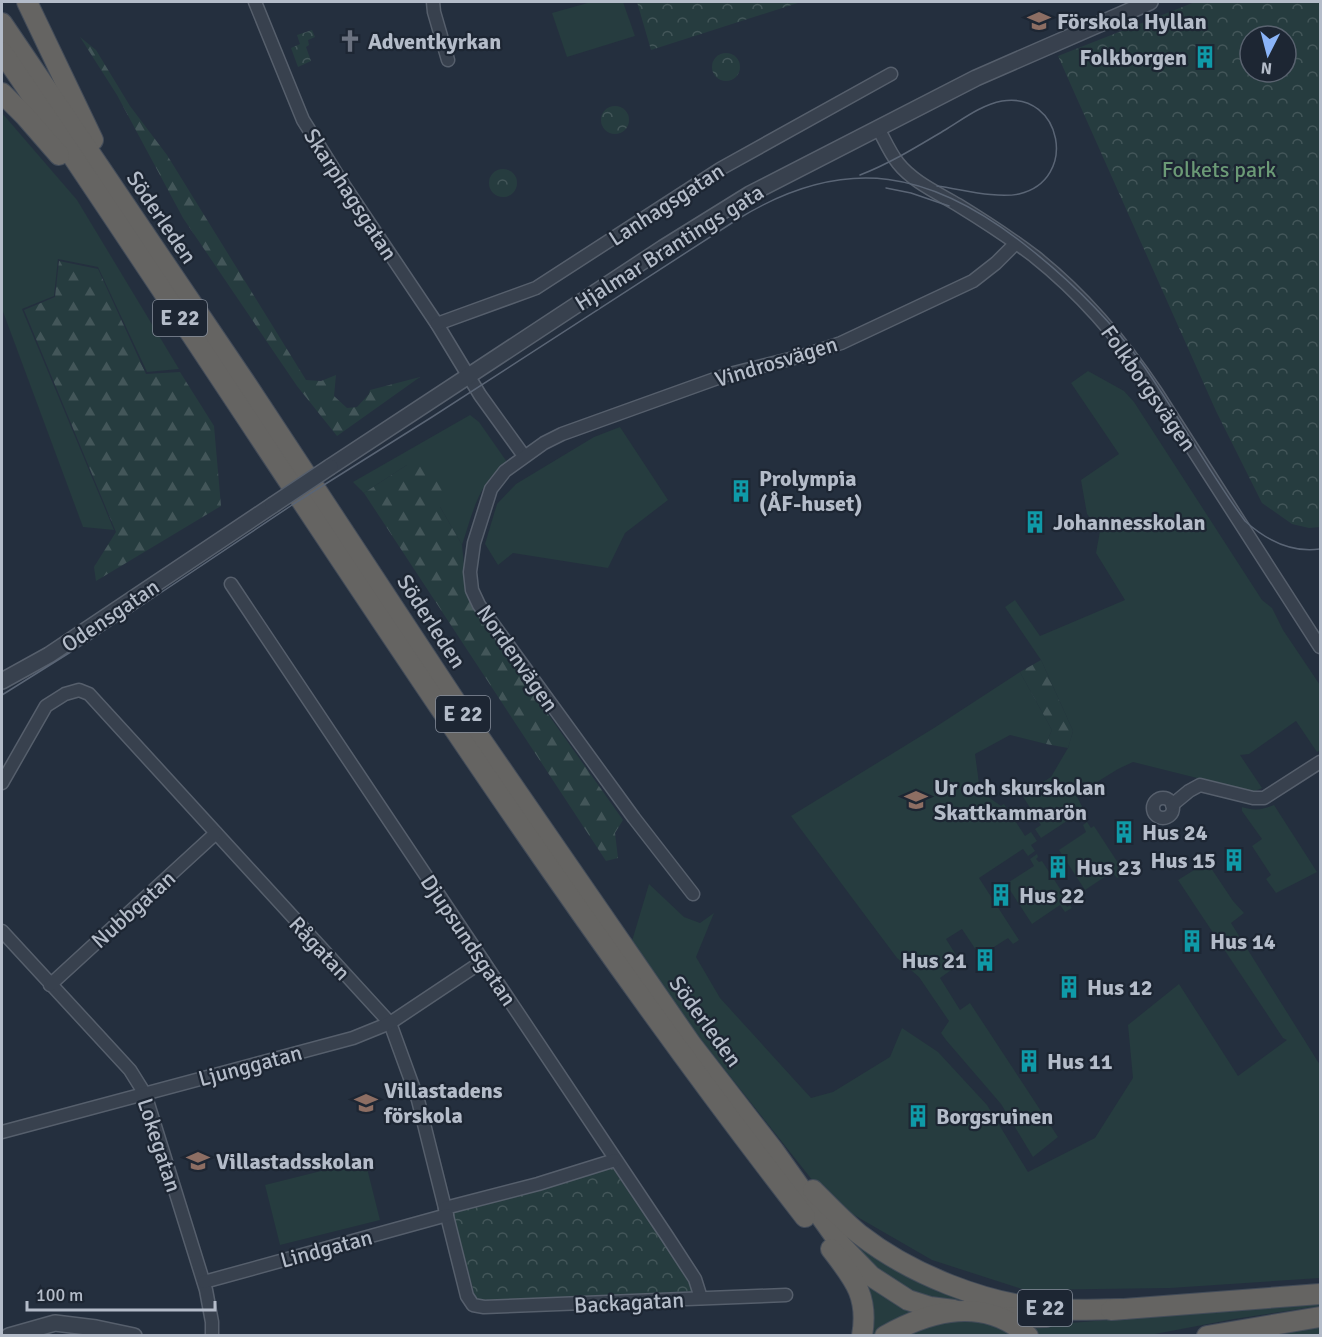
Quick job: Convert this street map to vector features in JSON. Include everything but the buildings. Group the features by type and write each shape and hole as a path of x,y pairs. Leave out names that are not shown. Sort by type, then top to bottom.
{"highway":[{"path":"27,2 118,208"},
{"name":"Söderleden","path":"2,23 118,208 245,419 585,922 761,1160 855,1281 864,1310 862,1335"},
{"name":"Söderleden","path":"2,52 118,208 358,551 478,735 691,1044 774,1151 841,1245 871,1276 908,1300 930,1307 985,1313 1003,1318"},
{"path":"2,93 118,208"},
{"name":"E 22","path":"774,1151 860,1234 910,1266 968,1291 1014,1303 1050,1309 1124,1309 1320,1294"},
{"path":"1003,1318 1056,1317 1124,1309"},
{"path":"885,1335 913,1321 954,1310"},
{"path":"1208,1335 1320,1317"},
{"path":"1003,1318 1028,1335"}],"street":[{"name":"Skarphagsgatan","path":"255,2 303,120 437,324 468,376"},
{"path":"433,2 448,60"},
{"name":"Hjalmar Brantings gata","path":"216,543 663,248 750,194 976,78 1150,2"},
{"name":"Lanhagsgatan","path":"437,324 536,288 720,169 891,74"},
{"name":"Folkborgsvägen","path":"878,128 895,159 912,177 1016,243 1049,269 1084,302 1138,365 1320,647"},
{"name":"Vindrosvägen","path":"524,456 562,434 708,381 841,343 973,281 1016,243"},
{"path":"468,376 524,456"},
{"name":"Nordenvägen","path":"524,456 498,479 491,489 474,543 470,572 472,590 479,605 540,690 693,894"},
{"name":"Odensgatan","path":"2,681 49,655 216,543"},
{"name":"Djupsundsgatan","path":"231,584 695,1279 701,1298"},
{"name":"Rågatan","path":"2,783 46,706 65,694 79,690 88,694 390,1023 418,1100 467,1296 473,1305"},
{"path":"1172,805 1200,784 1253,798 1264,798 1320,762"},
{"name":"Nubbgatan","path":"50,985 216,833"},
{"name":"Lokegatan","path":"2,931 130,1070 145,1094 204,1282 209,1302 212,1335"},
{"name":"Ljunggatan","path":"2,1132 353,1038 390,1023 483,961"},
{"name":"Lindgatan","path":"204,1282 615,1160"},
{"name":"Backagatan","path":"473,1305 484,1307 786,1295"},
{"path":"9,1335 56,1323 134,1335"}],"green space":[{"path":"591,2 623,2 635,36 567,57 552,13"},
{"path":"637,2 801,2 651,50"},
{"name":"Folkets park","path":"1195,2 1320,2 1320,527 1309,528 1292,524 1262,503 1216,411 1058,56"},
{"path":"312,30 315,37 308,40 309,45 306,47 311,61 298,67 291,48 300,44 297,35"},
{"path":"80,37 96,50 130,106 167,155 306,380 321,381 336,375 334,396 347,408 357,407 370,390 420,377 337,436 297,386 183,218 117,95"},
{"path":"726,53 736,57 740,67 736,77 726,81 716,77 712,67 716,57"},
{"path":"615,106 625,110 629,120 625,130 615,134 605,130 601,120 605,110"},
{"path":"2,113 77,200 179,369 147,372 98,267 58,259 54,296 22,309 114,530 83,527 2,309"},
{"path":"503,169 513,173 517,183 513,193 503,197 493,193 489,183 493,173"},
{"path":"59,261 98,269 146,374 180,372 214,426 221,506 96,581 94,567 116,532 24,310 55,297"},
{"path":"1088,371 1124,391 1134,402 1262,600 1272,608 1283,630 1320,685 1320,750 1317,752 1296,721 1249,754 1240,755 1262,788 1253,792 1133,762 1076,795 1087,816 1080,821 1076,815 1041,838 1035,829 1041,825 1022,795 1051,777 1068,748 1073,731 1041,660 1005,607 1015,600 1040,636 1125,600 1096,553 1100,531 1087,514 1081,480 1119,454 1071,383"},
{"path":"470,415 479,422 507,462 489,479 483,489 473,510 462,545 440,507 407,465 364,493 353,482"},
{"path":"620,427 668,500 625,533 608,568 513,553 498,565 485,544 497,504 516,484 594,437"},
{"path":"407,465 434,468 449,489 440,507 462,545 467,596 623,820 615,833 618,858 606,861 364,493"},
{"path":"1041,660 1073,731 1068,748 1046,744 1052,730 1020,672"},
{"path":"1020,672 1052,730 1046,744 1010,735 975,754 980,791 1001,806 1004,804 1025,836 1031,832 1037,841 1031,845 1035,851 1028,856 1023,849 979,878 1019,940 1013,944 1008,938 980,956 962,929 946,939 961,963 940,978 960,1010 970,1003 1058,1137 1033,1157 1001,1104 941,1033 949,1021 919,977 897,958 791,816"},
{"path":"1274,805 1317,872 1276,893 1266,879 1271,875 1252,846 1262,839 1242,811 1242,807 1258,809"},
{"path":"1087,822 1091,828 1094,826 1120,866 1117,868 1122,875 1117,878 1112,872 1085,890 1059,850 1086,832 1083,825"},
{"path":"1037,854 1036,859 1039,862 1042,861 1068,901 1065,903 1067,907 1070,905 1072,908 1065,912 1060,905 1032,924 1006,884 1034,866 1030,859"},
{"path":"1207,862 1233,901 1244,913 1231,923 1320,1065 1320,1278 1170,1288 1025,1290 932,1260 828,1200 687,1022 632,941 649,884 684,917 700,923 714,913 696,957 720,998 811,1098 833,1092 890,1057 902,1028 938,1052 987,1105 1028,1172 1095,1138 1133,1078 1128,1025 1179,984 1238,1076 1287,1040 1283,1038 1178,880"},
{"path":"365,1160 380,1220 280,1245 265,1185"},
{"path":"612,1167 696,1291 477,1304 453,1213"},
{"path":"835,1227 977,1302 935,1300 905,1290 880,1272"},
{"path":"867,1284 922,1311 877,1335 872,1335 873,1310"},
{"path":"1320,1303 1320,1306 1150,1335 1040,1335 1032,1329 1033,1326"},
{"path":"960,1318 995,1324 1014,1336 895,1336"},
{"path":"1320,1326 1320,1335 1263,1336"}],"tram line":[{"path":"860,175 893,160 972,113 994,103 1022,102 1038,109 1050,122 1056,138 1056,156 1050,172 1038,186 1019,194 1010,195 978,193 937,186"},
{"path":"2,695 93,638 292,505 738,219 778,198 816,184 853,178 888,180 923,187 958,202 993,222 1029,248 1090,303 1131,349 1245,521 1280,544 1299,549 1320,549"},
{"path":"886,188 911,193 949,206"}],"place":[{"name":"Förskola Hyllan","path":"1039,21"},
{"name":"Adventkyrkan","path":"350,41"},
{"name":"Folkborgen","path":"1205,57"},
{"name":"Prolympia (ÅF-huset)","path":"741,491"},
{"name":"Johannesskolan","path":"1035,522"},
{"name":"Ur och skurskolan Skattkammarön","path":"916,800"},
{"name":"Hus 24","path":"1124,832"},
{"name":"Hus 15","path":"1234,860"},
{"name":"Hus 23","path":"1058,867"},
{"name":"Hus 22","path":"1001,895"},
{"name":"Hus 14","path":"1192,941"},
{"name":"Hus 21","path":"985,960"},
{"name":"Hus 12","path":"1069,987"},
{"name":"Hus 11","path":"1029,1061"},
{"name":"Villastadens förskola","path":"366,1103"},
{"name":"Borgsruinen","path":"918,1116"},
{"name":"Villastadsskolan","path":"198,1161"}]}
